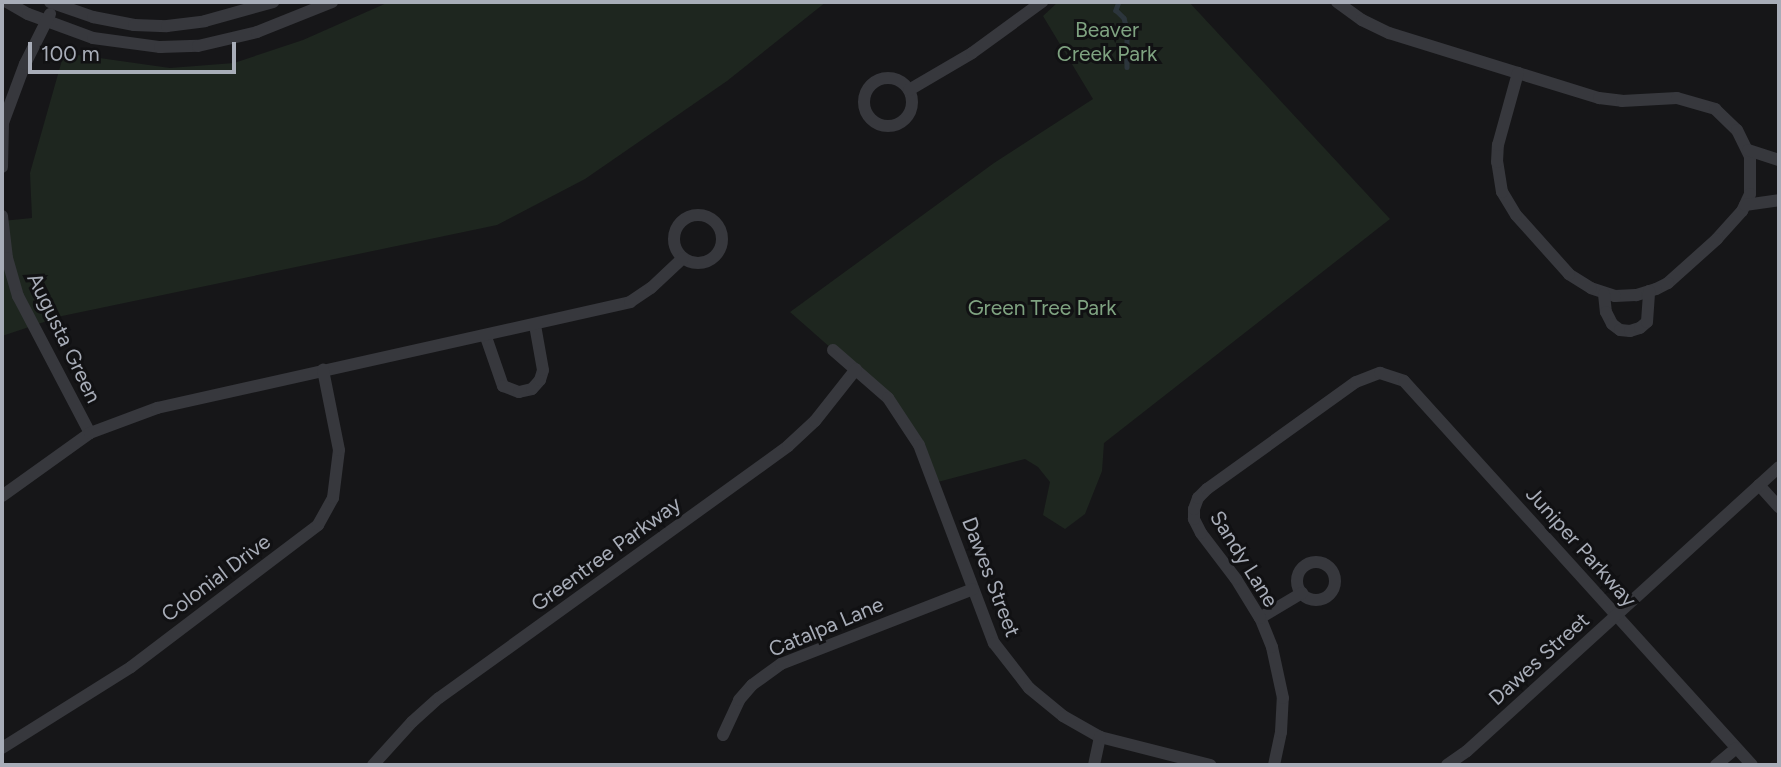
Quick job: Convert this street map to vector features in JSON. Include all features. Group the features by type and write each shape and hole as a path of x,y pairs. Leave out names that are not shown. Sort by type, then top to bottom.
{"street":[{"path":"7,2 46,21 93,38 160,47 198,46 257,32 332,2"},
{"path":"2,167 3,123 52,3 134,25 167,26 205,21 273,2"},
{"path":"909,90 972,53 1042,2"},
{"path":"1337,2 1363,20 1389,33 1599,98 1689,99 1715,109 1727,119 1748,150 1749,194 1745,205 1724,232 1668,283 1649,291 1636,295 1604,294 1569,274 1516,215 1502,192 1497,162 1498,145 1518,73"},
{"path":"1748,150 1769,154 1779,160"},
{"path":"1745,205 1779,200"},
{"name":"Augusta Green","path":"2,216 7,258 18,296 90,433"},
{"path":"2,496 90,433 157,408 323,370 486,337 630,302 651,288 683,258"},
{"path":"1604,294 1606,312 1612,324 1620,330 1630,331 1647,322 1649,291"},
{"path":"486,337 503,386 519,393 532,389 540,380 543,370 535,325"},
{"name":"Dawes Street","path":"833,350 888,398 919,444 993,643 1029,688 1063,716 1100,737 1210,765"},
{"name":"Greentree Parkway","path":"373,765 412,722 439,698 788,446 815,421 856,369"},
{"name":"Colonial Drive","path":"2,748 131,667 318,525 333,498 339,450 323,370"},
{"name":"Juniper Parkway","path":"1371,375 1390,375 1404,382 1752,765"},
{"name":"Sandy Lane","path":"1274,765 1281,732 1283,698 1272,647 1260,618 1194,519 1198,498 1356,382 1371,375"},
{"name":"Dawes Street","path":"1447,765 1467,751 1779,467"},
{"path":"1759,485 1779,507"},
{"name":"Catalpa Lane","path":"723,735 739,700 752,685 781,664 973,589"},
{"path":"1260,618 1302,593"},
{"path":"1094,765 1100,737"},
{"path":"1716,765 1736,748"}],"green space":[{"path":"389,2 826,2 727,81 585,179 497,225 62,316 2,336 2,221 32,218 30,173 64,53 170,68 234,63 303,40"},
{"name":"Green Tree Park","path":"1058,2 1189,2 1390,219 1104,443 1102,471 1085,514 1065,529 1043,515 1050,482 1038,467 1025,459 934,483 907,423 840,356 790,312 994,163 1093,99 1043,16"}],"waterway":[{"path":"1119,2 1116,10 1124,18 1127,29 1127,67"}],"park label":[{"name":"Beaver Creek Park","path":"1107,42"}]}
